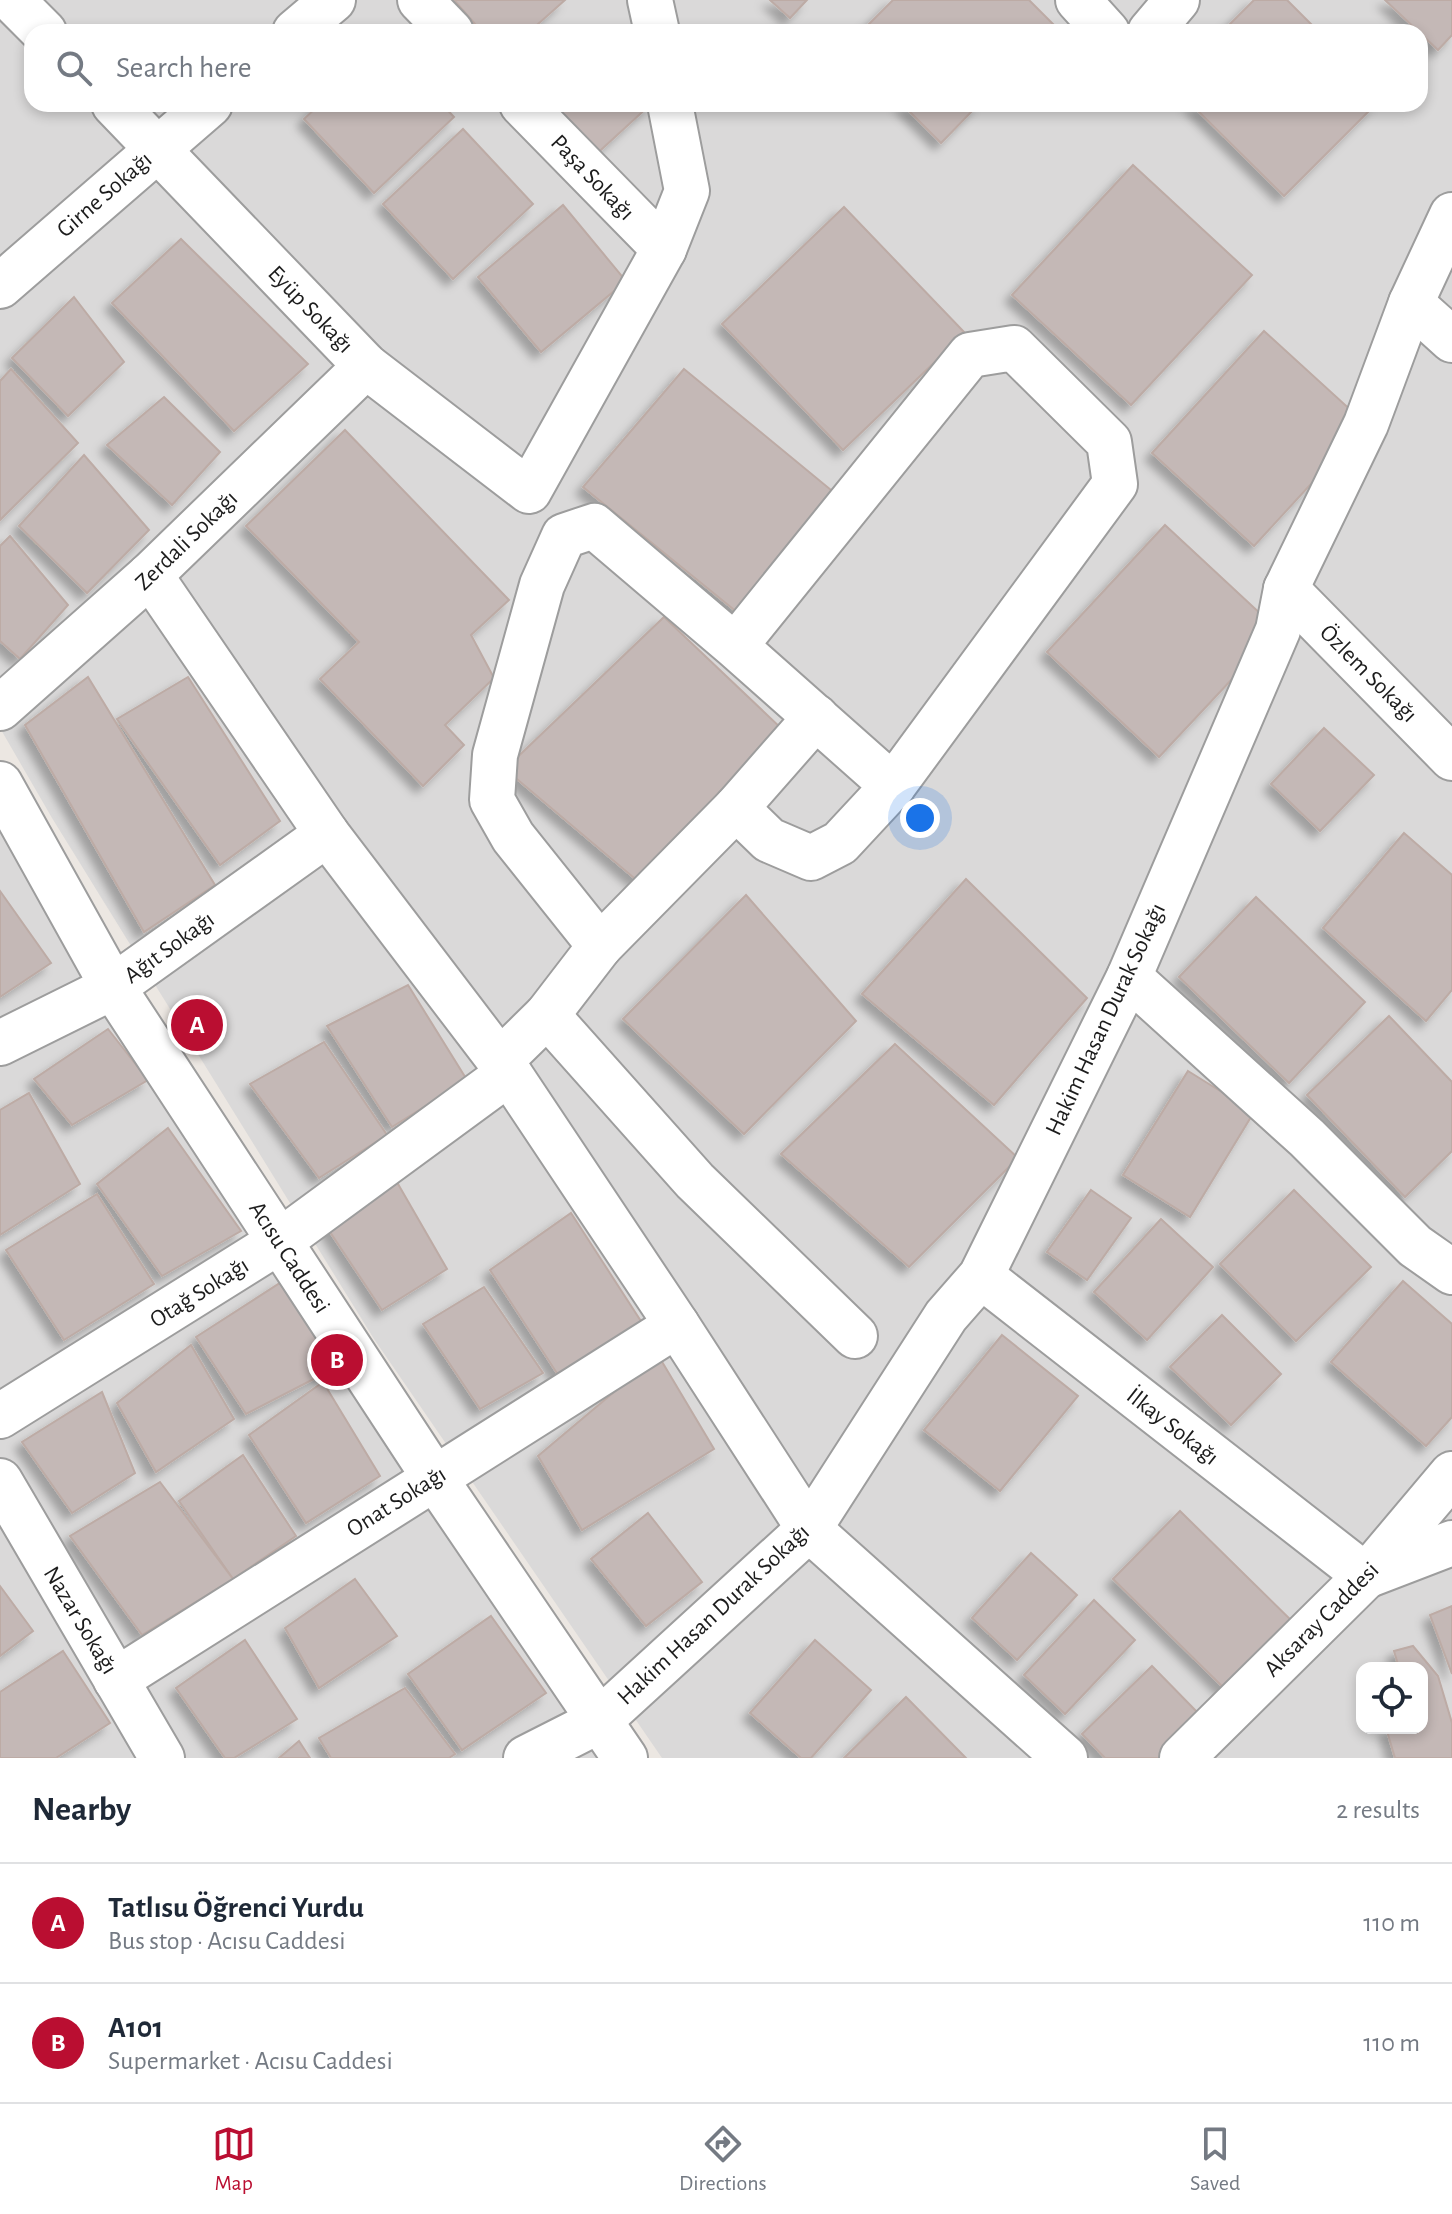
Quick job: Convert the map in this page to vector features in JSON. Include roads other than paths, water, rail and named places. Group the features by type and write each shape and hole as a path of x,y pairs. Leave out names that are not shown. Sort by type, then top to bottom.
{"street":[{"path":"12,0 36,24"},
{"path":"304,24 333,0"},
{"path":"420,0 443,24"},
{"path":"650,0 655,24"},
{"path":"1078,0 1100,24"},
{"path":"1157,24 1177,0"},
{"name":"Eyüp Sokağı","path":"122,112 366,366 529,491 664,249"},
{"name":"Girne Sokağı","path":"0,286 200,112"},
{"name":"Paşa Sokağı","path":"530,112 664,249"},
{"path":"664,249 687,191 672,112"},
{"name":"Hakim Hasan Durak Sokağı","path":"526,1758 599,1721 809,1529 946,1316 981,1276 1129,977 1278,630 1286,589 1366,424 1411,303 1452,215"},
{"path":"1411,303 1452,340"},
{"path":"735,646 970,355 1014,348 1109,442 1115,484 893,786 840,843 811,858 769,840 736,808"},
{"name":"Zerdali Sokağı","path":"0,708 150,575 366,366"},
{"path":"600,946 513,837 492,800 495,755 542,585 564,536 594,526 893,786"},
{"path":"150,575 327,834 504,1067 809,1529 1065,1758"},
{"name":"Özlem Sokağı","path":"1286,589 1452,758"},
{"name":"Otağ Sokağı","path":"0,1416 280,1241 504,1067 600,946 736,808 816,717"},
{"name":"Acısu Caddesi","path":"0,784 113,987 434,1477 625,1758"},
{"name":"Ağıt Sokağı","path":"0,1043 113,987 327,834"},
{"path":"1129,977 1307,1138 1415,1246 1452,1272"},
{"path":"547,1015 695,1181 855,1336"},
{"name":"İlkay Sokağı","path":"981,1276 1366,1576"},
{"name":"Onat Sokağı","path":"116,1680 677,1325"},
{"name":"Aksaray Caddesi","path":"1182,1758 1366,1576 1452,1474"},
{"name":"Nazar Sokağı","path":"0,1481 12,1531 116,1680 162,1758"},
{"path":"1366,1576 1452,1543"}],"place":[{"name":"Tatlısu Öğrenci Yurdu","path":"197,1025"},
{"name":"A101","path":"337,1360"}]}
